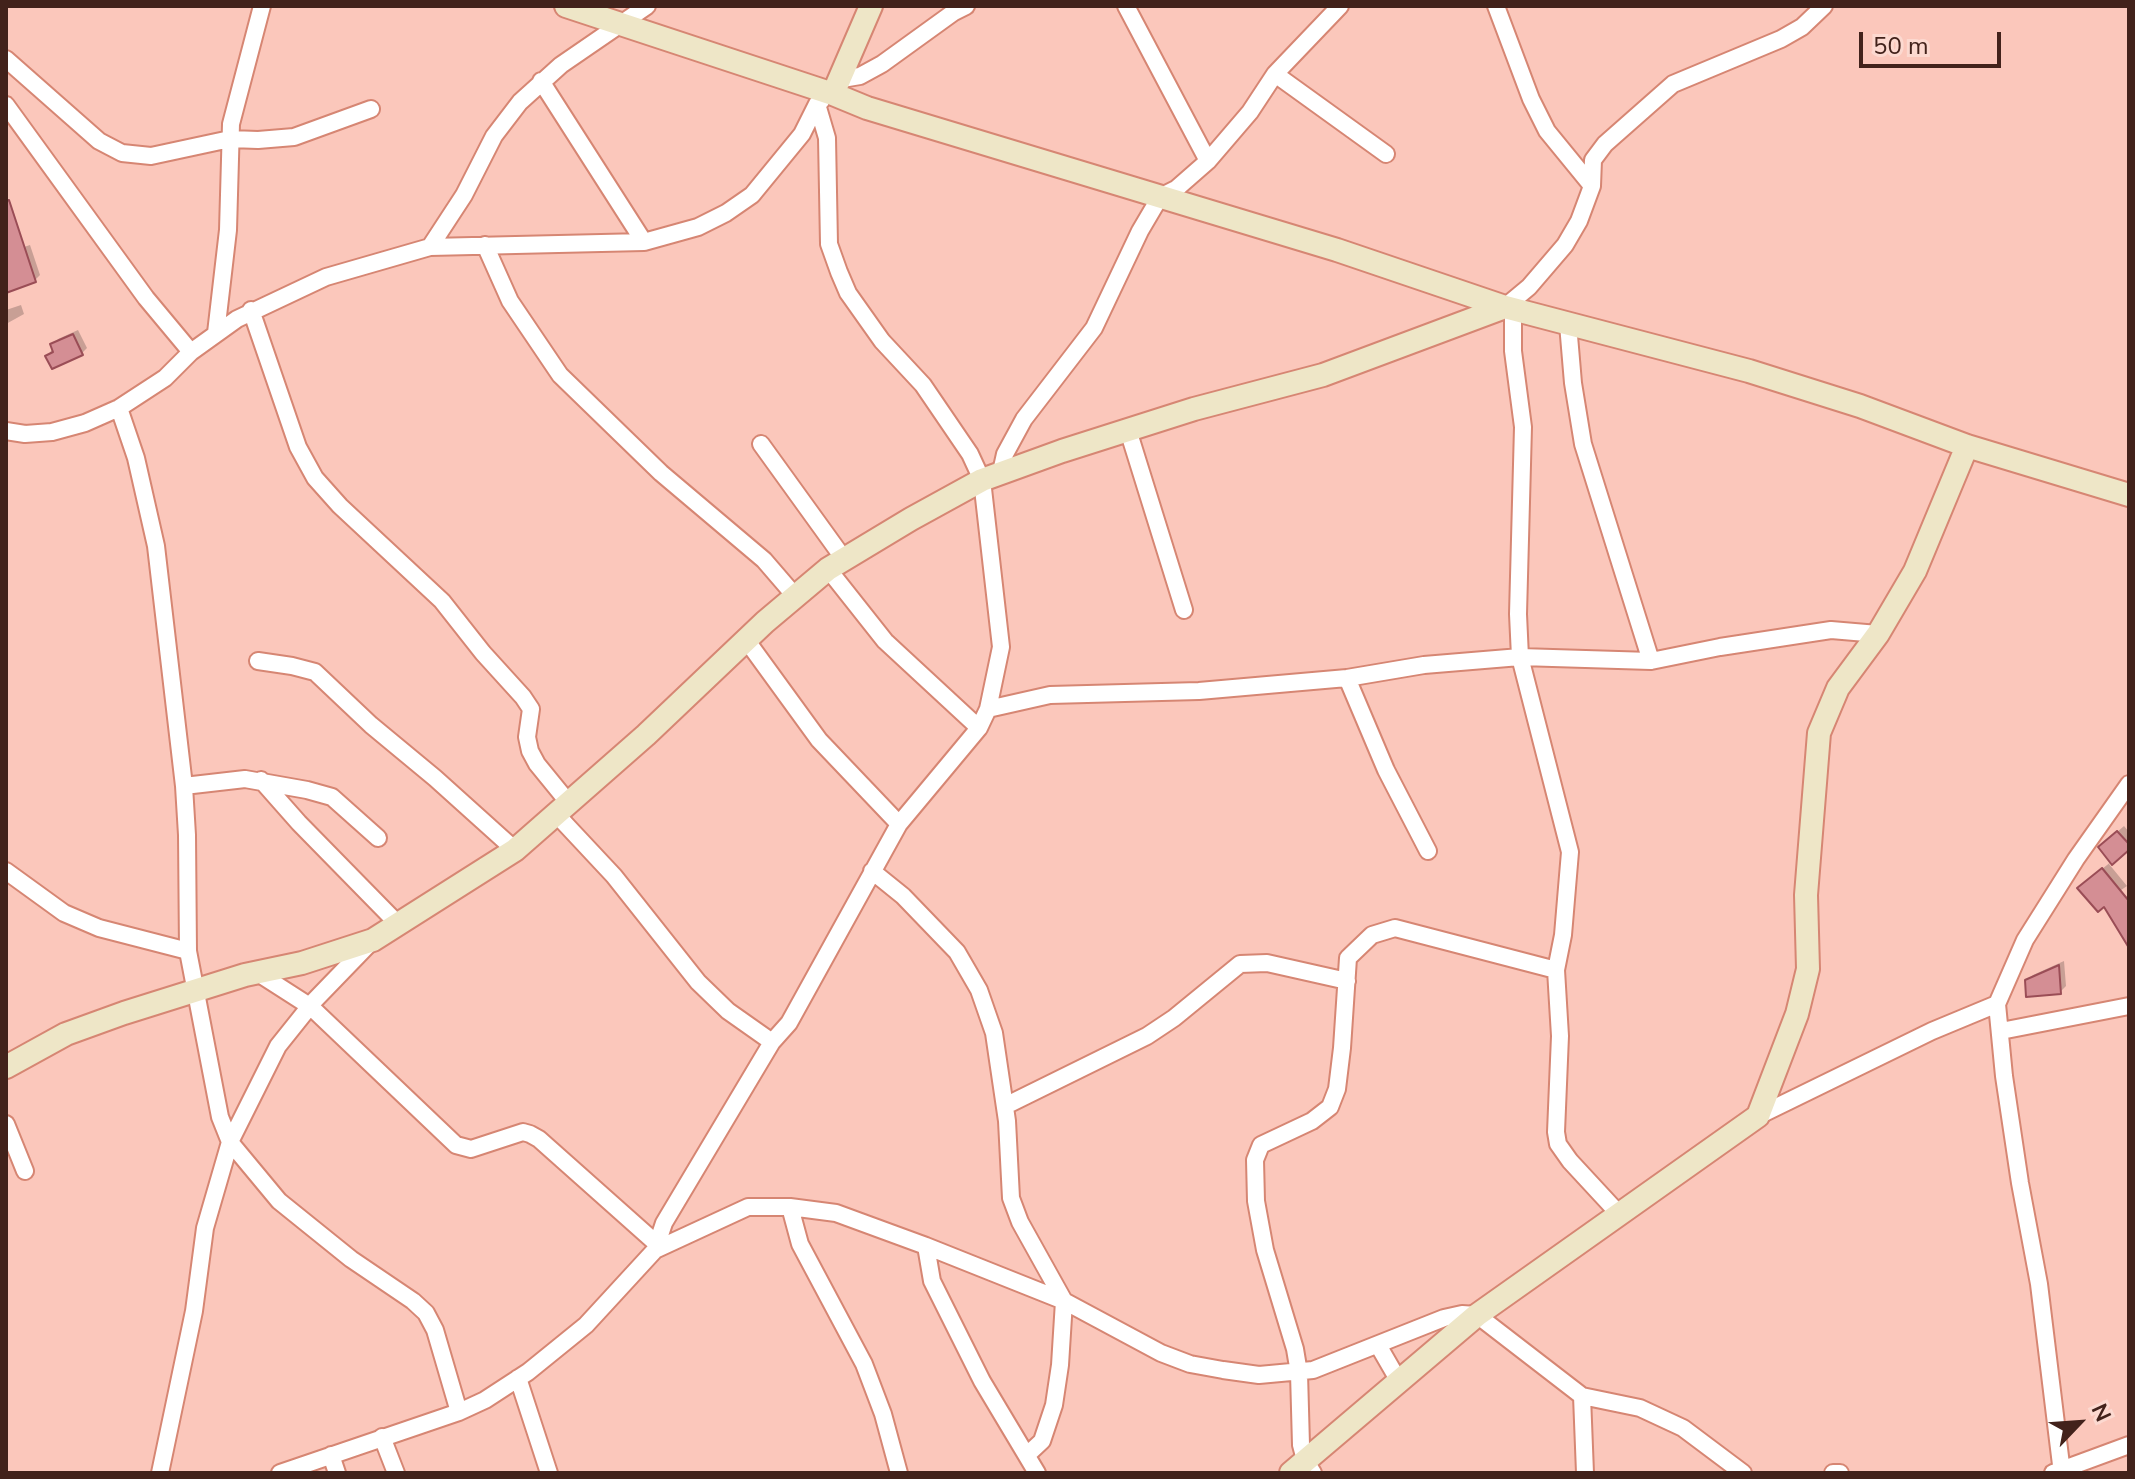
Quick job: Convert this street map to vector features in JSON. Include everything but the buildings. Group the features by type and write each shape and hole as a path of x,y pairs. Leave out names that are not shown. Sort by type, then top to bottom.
{"street":[{"path":"216,333 227,245 230,139 262,6"},
{"path":"566,6 831,92 867,108 1337,250 1509,308 1749,371 1860,406 1967,446 2129,495"},
{"path":"430,247 464,195 494,136 520,102 541,81 647,6"},
{"path":"6,431 25,434 52,432 85,423 119,408 165,378 191,352 251,310 326,277 430,247 644,242 698,227 752,195 802,134 831,92 871,6"},
{"path":"831,92 882,64 966,6"},
{"path":"1126,6 1208,161"},
{"path":"280,1473 459,1412 485,1400 586,1325 656,1247 671,1212 772,1042 789,1023 836,943 899,824 979,728 988,709 1001,647 992,476 1024,419 1094,328 1140,231 1160,197 1176,189 1208,161 1250,112 1275,74 1340,6"},
{"path":"1496,6 1531,99 1547,131 1592,186"},
{"path":"160,1473 194,1311 205,1228 230,1142 278,1046 373,940 515,850 646,735 795,596 836,564 992,476 1194,409 1323,375 1509,308 1565,245 1579,221 1592,186 1593,160 1605,144 1663,92 1694,74 1781,39 1802,27 1824,6"},
{"path":"6,59 99,141 122,153 151,156 230,139 294,137 371,109"},
{"path":"1275,74 1386,154"},
{"path":"541,81 644,242"},
{"path":"831,92 827,138 829,244 839,272 848,293 882,341 916,376 970,454 992,476"},
{"path":"6,105 146,298 191,352"},
{"path":"485,245 510,301 560,375 661,473 764,560 795,596"},
{"path":"1509,308 1523,427 1518,614 1520,657 1570,852 1563,935 1556,970 1560,1036 1558,1144 1620,1215"},
{"path":"251,310 298,447 315,478 340,506 442,601 523,697 531,709 527,737 530,751 562,808 698,982 728,1011 772,1042"},
{"path":"1568,324 1583,444 1651,661"},
{"path":"119,408 136,458 156,546 184,786 188,951 214,1096 230,1142 279,1201 351,1259 426,1313 435,1330 459,1412"},
{"path":"1128,430 1184,610"},
{"path":"761,444 885,641 979,728"},
{"path":"1758,1116 1797,1014 1808,969 1806,895 1819,733 1838,688 1878,634 1915,571 1967,446"},
{"path":"988,709 1050,695 1199,691 1347,678 1424,665 1520,657 1651,661 1831,630 1878,634"},
{"path":"747,641 819,740 899,824"},
{"path":"258,661 315,672 515,850"},
{"path":"1347,678 1386,770 1428,851"},
{"path":"184,786 261,780 332,797 378,838"},
{"path":"261,780 397,923"},
{"path":"2129,784 2076,859 2025,940 1997,1004 2020,1183 2039,1284 2059,1472 2129,1445"},
{"path":"6,871 64,913 99,928 188,951"},
{"path":"872,871 903,896 957,952 979,990 994,1033 1005,1106 1011,1198 1020,1222 1064,1301 1054,1405 1042,1441 1027,1455"},
{"path":"1303,1469 1299,1373 1288,1323 1265,1250 1256,1201 1255,1160 1261,1145 1312,1121 1330,1107 1338,1076 1348,958 1372,935 1395,928 1556,970"},
{"path":"6,1067 66,1034 124,1013 373,940"},
{"path":"1005,1106 1147,1036 1240,964 1267,963 1347,981"},
{"path":"258,973 311,1007 456,1145 471,1149 523,1132 530,1134 656,1247"},
{"path":"1303,1469 1477,1315 1758,1116 1932,1031 1997,1004"},
{"path":"2001,1031 2129,1006"},
{"path":"6,1124 25,1171"},
{"path":"656,1247 748,1207 790,1207 836,1213 1064,1301 1161,1353 1190,1364 1259,1375 1313,1370 1444,1318 1477,1315 1582,1396 1640,1408 1683,1428 1743,1473"},
{"path":"790,1207 800,1244 864,1364 883,1414 899,1473"},
{"path":"926,1246 932,1281 982,1381 1037,1473"},
{"path":"1378,1345 1400,1383"},
{"path":"518,1378 549,1473"},
{"path":"1582,1396 1585,1473"},
{"path":"382,1437 396,1473"},
{"path":"331,1455 337,1473"},
{"path":"1833,1473 1840,1473"}]}
